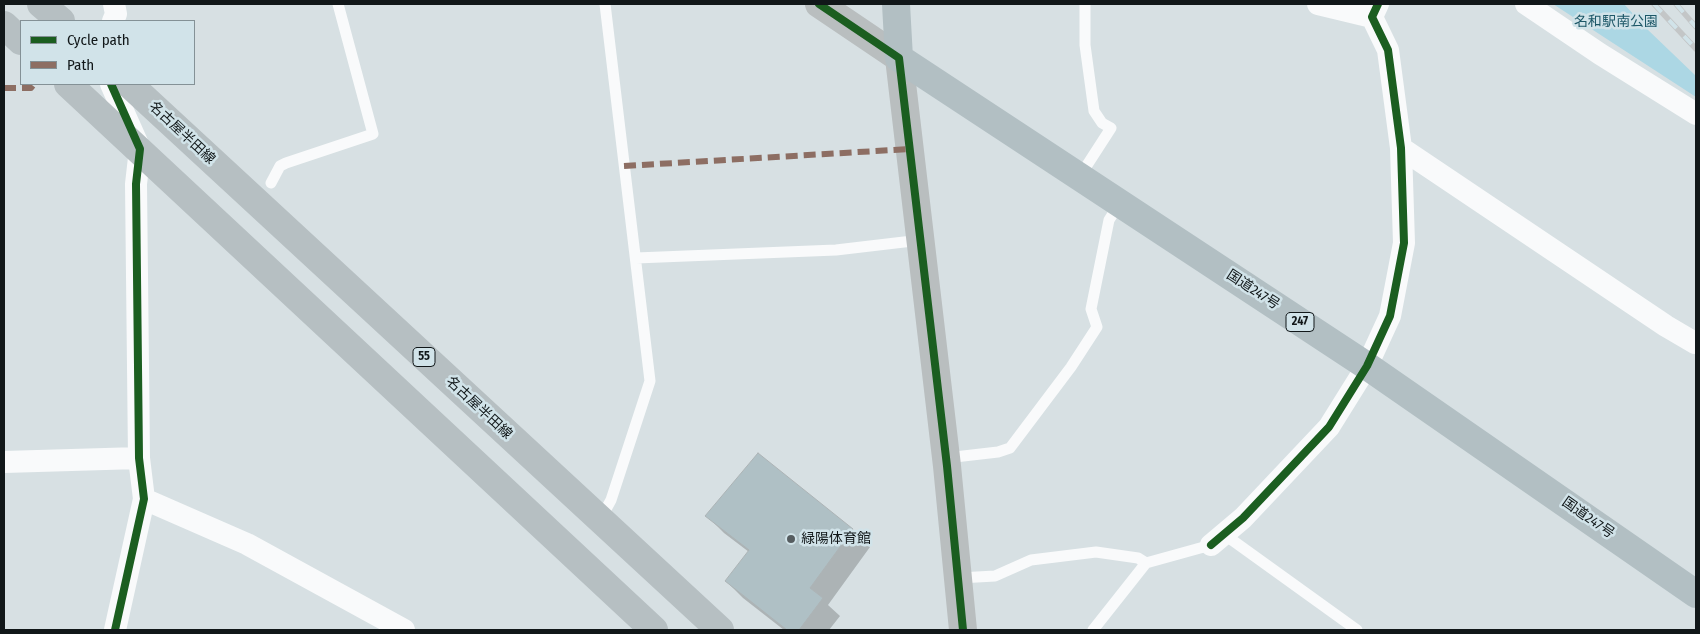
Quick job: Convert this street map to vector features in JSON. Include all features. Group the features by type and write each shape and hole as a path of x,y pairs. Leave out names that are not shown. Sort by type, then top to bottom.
{"highway":[{"path":"896,4 899,58"},
{"name":"国道247号","path":"899,58 1367,366 1696,594"}],"main road":[{"path":"41,4 59,20"},
{"path":"4,25 20,40"},
{"path":"69,85 140,149 654,630"},
{"name":"名古屋半田線","path":"130,85 720,630"}],"street":[{"path":"113,20 116,14 114,4"},
{"path":"819,4 899,58 946,458 963,630"},
{"path":"1219,538 1243,518 1329,427 1367,366 1390,316 1404,243 1400,148 1388,50 1375,10 1318,4"},
{"path":"1526,4 1600,54 1696,114"},
{"path":"112,85 140,149 136,184 139,458 144,499 115,630"},
{"path":"1400,148 1666,326 1695,343 1696,341"},
{"path":"4,462 139,458"},
{"path":"144,499 247,544 404,630"}],"lane":[{"path":"271,183 280,166 286,162 373,134 338,4"},
{"path":"600,520 611,500 650,381 605,4"},
{"path":"1080,176 1111,128 1102,123 1094,112 1085,45 1085,4"},
{"path":"946,458 998,452 1010,448 1071,367 1097,328 1091,309 1109,220 1120,203"},
{"path":"636,258 836,250 921,240"},
{"path":"1093,630 1146,563 1219,538 1232,540 1357,630"},
{"path":"959,578 995,576 1031,560 1096,552 1138,558 1146,563"}],"green space":[{"name":"名和駅南公園","path":"1553,4 1624,4 1696,76 1696,97"}],"building":[{"name":"緑陽体育館","path":"758,453 853,529 810,588 823,598 799,630 787,630 725,581 749,550 705,516"}],"railway":[{"path":"1654,4 1696,49"},
{"path":"1676,4 1696,27"}],"marked path":[{"path":"4,88 31,88 33,85"},
{"path":"624,166 910,149"}],"cycle path":[{"path":"819,4 899,58 947,466 963,630"},
{"path":"1211,545 1243,518 1329,427 1367,366 1390,316 1404,243 1401,148 1388,50 1372,17 1378,4"},
{"path":"111,85 140,149 136,184 139,458 144,499 115,630"}],"place":[{"name":"緑陽体育館","path":"791,539"}]}
